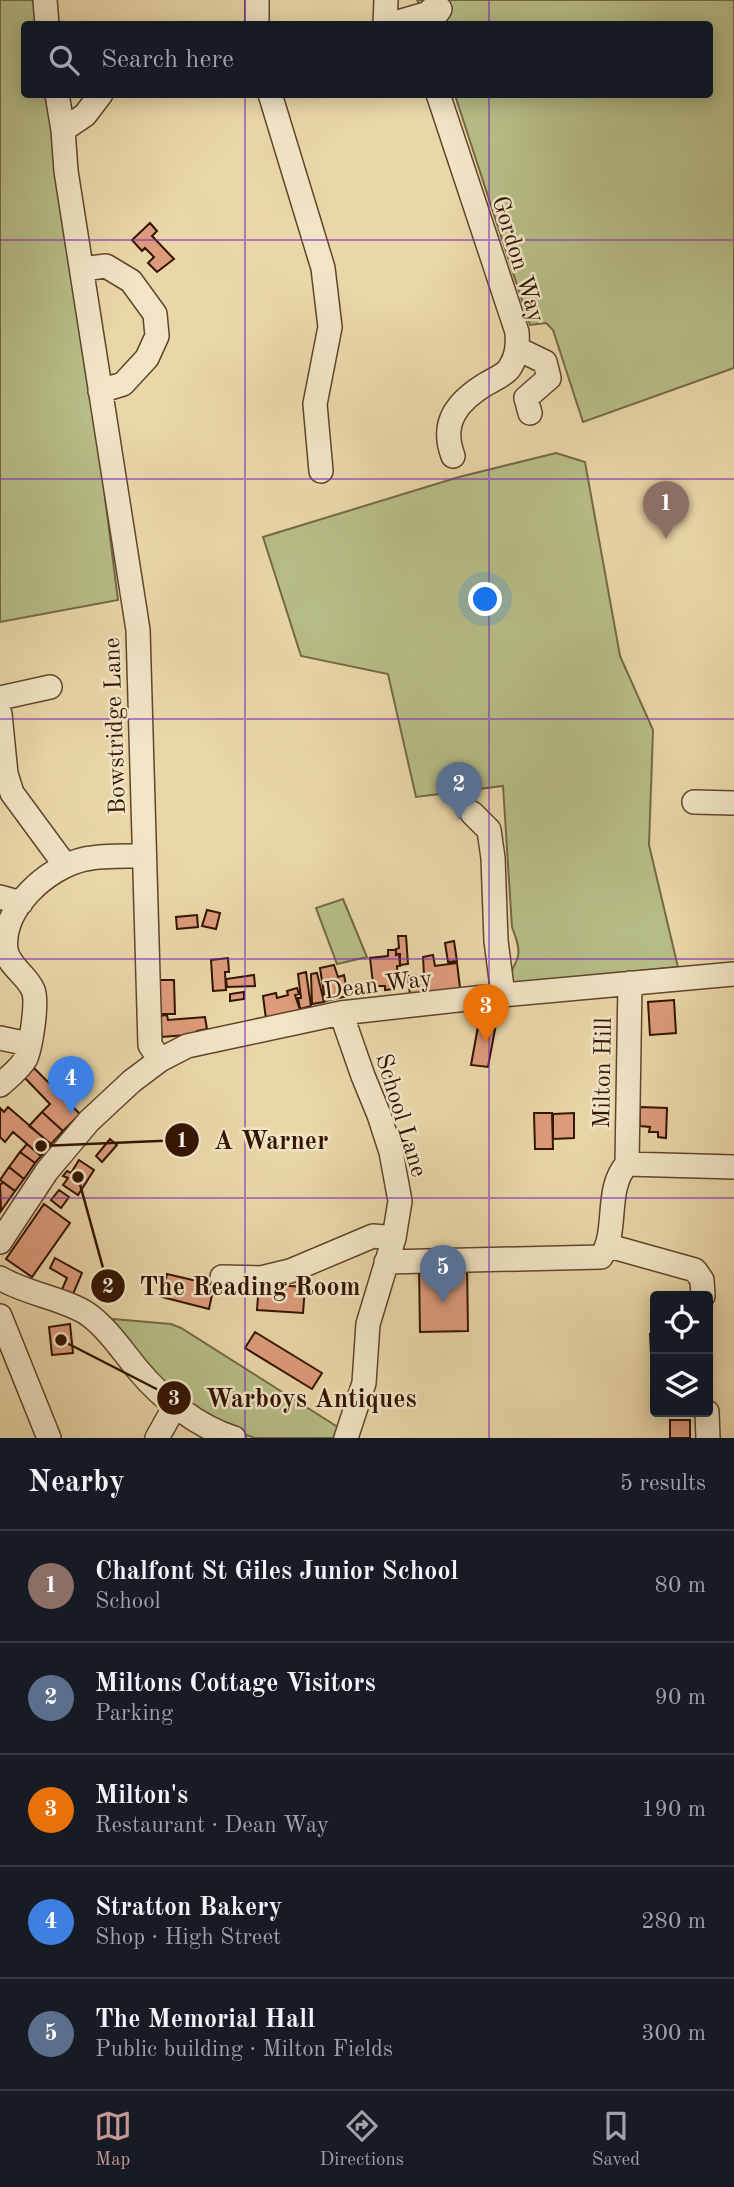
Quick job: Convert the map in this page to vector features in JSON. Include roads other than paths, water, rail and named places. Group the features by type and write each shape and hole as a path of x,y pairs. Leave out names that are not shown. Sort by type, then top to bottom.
{"street":[{"path":"45,0 47,21"},
{"path":"257,0 257,21"},
{"path":"385,21 386,0"},
{"path":"401,21 441,9"},
{"name":"Bowstridge Lane","path":"58,98 66,171 138,630 150,1045 160,1060"},
{"path":"63,130 85,115 98,98"},
{"path":"271,98 323,268 330,327 315,404 321,471"},
{"name":"Gordon Way","path":"439,98 517,332 518,349 508,371 466,398 456,410 451,421 448,443 453,456"},
{"path":"82,268 106,266 131,281 155,314 157,337 147,358 123,384 100,391"},
{"path":"518,349 545,362 549,378 526,398 530,413"},
{"path":"0,698 50,687"},
{"path":"0,714 6,774 12,793 65,865"},
{"path":"694,802 734,803"},
{"path":"472,813 489,830 493,858 496,941 503,995"},
{"path":"0,1086 26,1057 36,1008 33,989 3,949 9,929 11,900 65,865 102,857 144,856"},
{"name":"Dean Way","path":"0,1242 47,1171 89,1121 132,1081 160,1060 187,1046 341,1013 467,1005 503,995 734,974"},
{"name":"Milton Hill","path":"627,1164 630,983"},
{"name":"School Lane","path":"341,1013 391,1152 400,1201 394,1238 368,1324 364,1384 346,1438"},
{"path":"0,1038 28,1045"},
{"path":"387,1262 601,1257 609,1246 610,1212 620,1171 627,1164 734,1167"},
{"path":"222,1277 261,1278 290,1271 373,1236 394,1238"},
{"path":"609,1246 695,1270 702,1280 702,1291"},
{"path":"0,1278 86,1312 103,1325 141,1374 175,1406 234,1438"},
{"path":"0,1317 49,1438"},
{"path":"157,1438 175,1406"},
{"path":"707,1417 708,1438"}],"place":[{"name":"Chalfont St Giles Junior School","path":"666,539"},
{"name":"Miltons Cottage Visitors","path":"459,820"},
{"name":"Milton's","path":"486,1042"},
{"name":"Stratton Bakery","path":"71,1114"},
{"name":"A Warner","path":"41,1146"},
{"name":"The Reading Room","path":"78,1177"},
{"name":"The Memorial Hall","path":"443,1303"},
{"name":"Warboys Antiques","path":"61,1340"}]}
